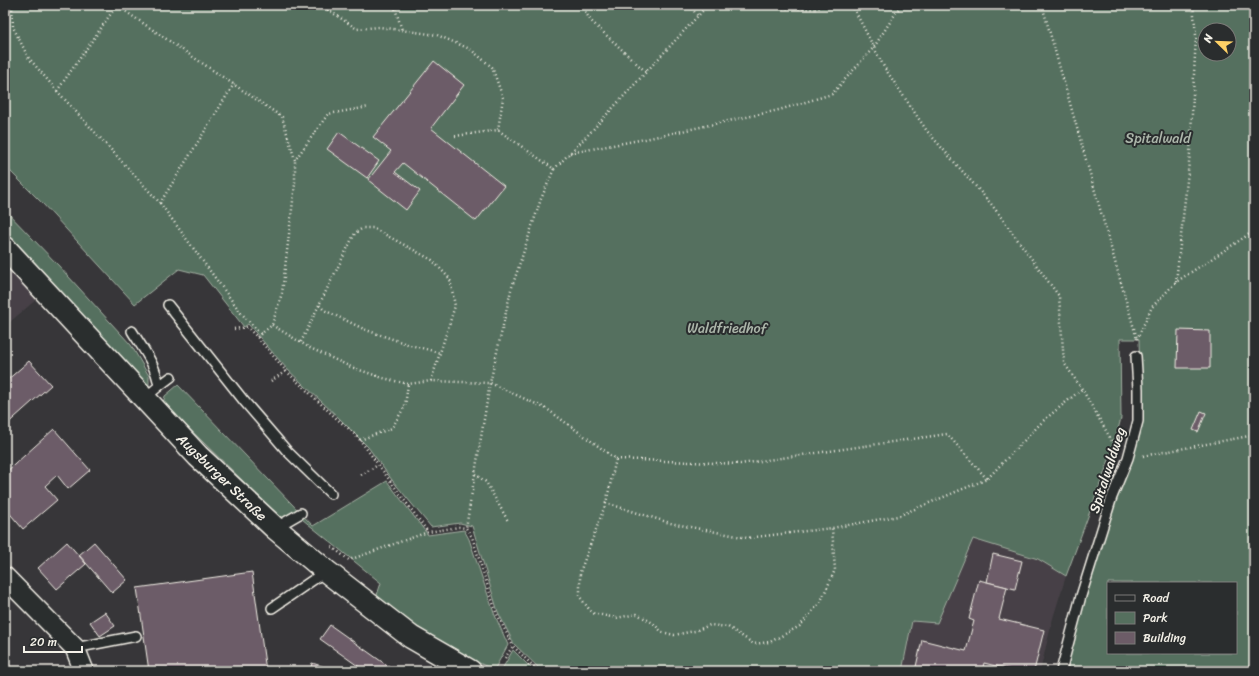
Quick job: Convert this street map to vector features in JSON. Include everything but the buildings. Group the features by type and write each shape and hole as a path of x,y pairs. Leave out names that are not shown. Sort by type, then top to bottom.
{"main road":[{"name":"Augsburger Straße","path":"5,248 152,392 198,456 275,528 326,571 411,637 470,671"}],"street":[{"path":"5,577 75,648 84,671"}],"lane":[{"path":"168,305 287,451 332,494"},
{"path":"132,331 157,374 152,392"},
{"name":"Spitalwaldweg","path":"1061,671 1079,604 1110,504 1128,458 1138,421 1136,356"},
{"path":"152,392 171,377"},
{"path":"275,528 301,513"},
{"path":"272,608 326,571"},
{"path":"75,648 136,636"}],"path":[{"path":"12,5 13,27 28,57 57,91 160,203 241,313 261,334"},
{"path":"57,91 117,5 282,117 295,160 295,184 282,293 272,324 257,337"},
{"path":"321,5 357,29 379,27 437,34 470,49 492,67 503,98 498,130"},
{"path":"394,5 402,30"},
{"path":"581,5 591,21 646,72"},
{"path":"689,5 698,16"},
{"path":"538,671 513,646 496,612 472,537 466,528 490,383 511,290 541,199 554,169 708,5"},
{"path":"771,5 782,8 816,9 825,5"},
{"path":"852,5 884,67 927,131 992,205 1060,296 1064,364 1082,389 1115,448 1128,458 1254,435"},
{"path":"570,153 779,110 832,94 874,47 901,5"},
{"path":"1042,5 1137,339 1136,356"},
{"path":"1176,282 1190,153 1196,35 1193,5"},
{"path":"160,203 234,84"},
{"path":"295,160 328,114 369,107"},
{"path":"455,136 498,130 554,169"},
{"path":"301,342 355,234 363,228 373,228 432,260 450,279 455,306 431,381"},
{"path":"1137,339 1152,307 1176,282 1254,231"},
{"path":"319,305 324,310 366,330 410,345 441,353"},
{"path":"272,324 310,348 351,367 383,378 408,384 431,381 490,383 547,409 616,459 740,464 947,434 987,478"},
{"path":"234,329 247,327 286,371 336,420 348,428 360,440 428,532"},
{"path":"272,381 286,371"},
{"path":"360,440 392,428 405,406 408,384"},
{"path":"606,503 670,523 747,538 832,528 898,516 987,478 1043,421 1082,389"},
{"path":"616,459 606,503 580,572 580,597 592,614 616,618 637,614 653,622 662,632 674,635 695,631 710,625 728,627 754,644 770,642 800,626 821,601 835,570 832,528"},
{"path":"361,475 378,465"},
{"path":"475,473 486,482 508,521"},
{"path":"349,560 428,532 459,527 466,528"},
{"path":"505,658 513,646"}],"shaded area":[{"path":"5,265 37,299 5,326"},
{"path":"973,539 1038,559 1066,576 1053,618 1040,671 902,671 912,621 937,623"}],"green space":[{"name":"Waldfriedhof","path":"5,5 1254,5 1254,671 1064,671 1115,498 1131,465 1141,421 1139,339 1120,339 1121,418 1113,449 1066,576 1038,559 973,539 937,623 912,621 902,671 542,671 514,644 498,612 472,526 460,523 431,527 392,480 368,447 287,369 248,324 244,327 203,275 179,269 135,304 43,204 5,166"},
{"path":"5,210 58,265 131,345 149,376 149,387 5,230"},
{"path":"178,385 313,526 387,481 428,535 464,530 469,539 494,613 508,645 494,670 463,655 433,637 376,598 381,583 297,515 283,520 163,403 165,396"},
{"path":"513,650 534,671 501,671"}],"park label":[{"name":"Spitalwald","path":"1158,138"}]}
